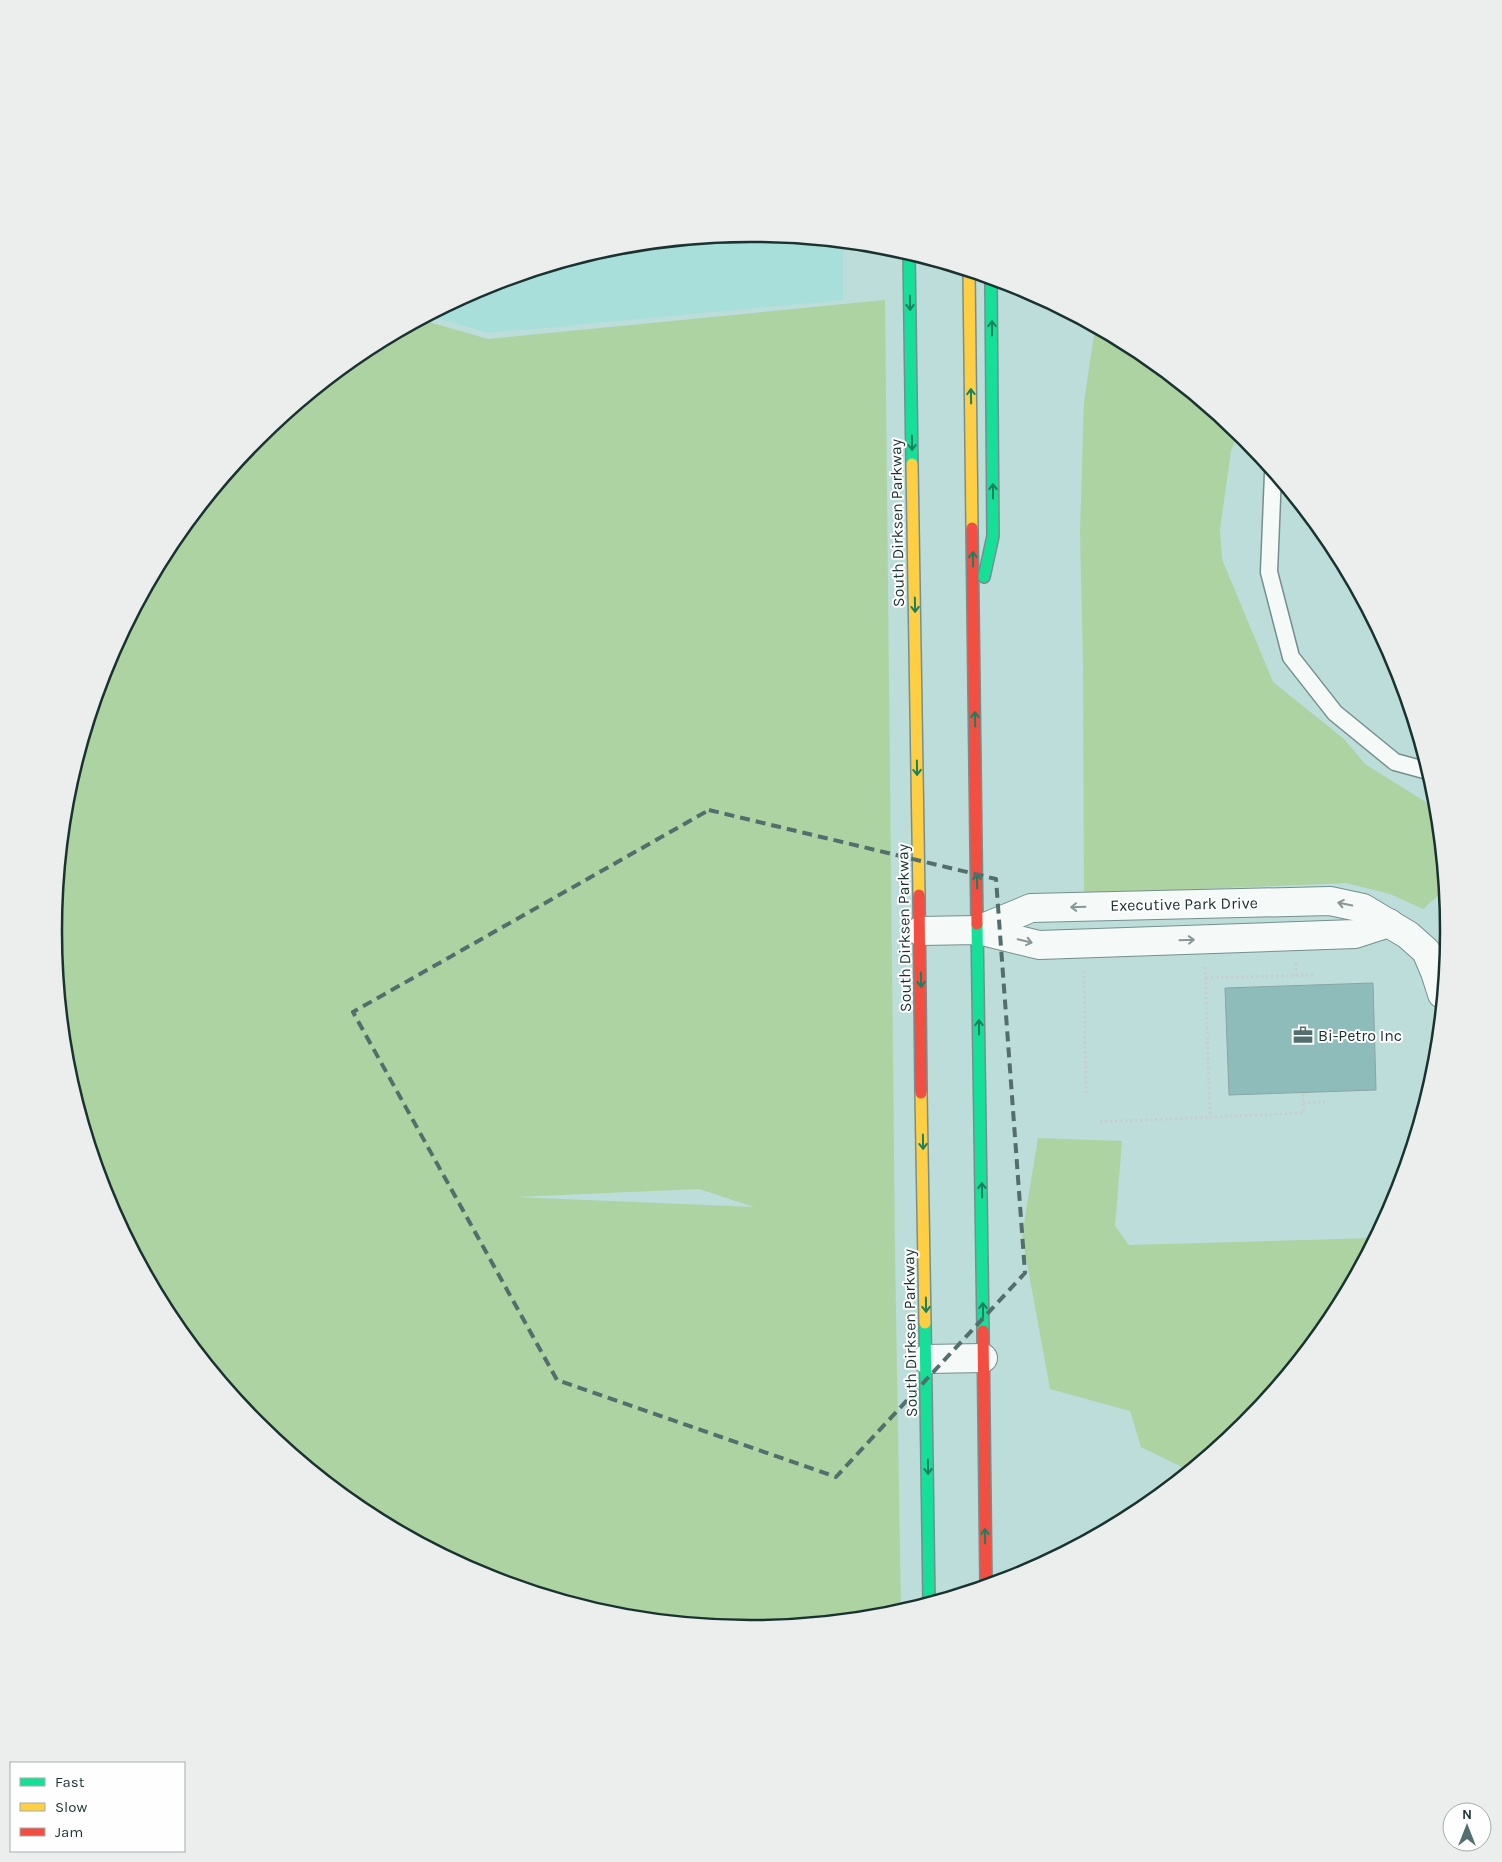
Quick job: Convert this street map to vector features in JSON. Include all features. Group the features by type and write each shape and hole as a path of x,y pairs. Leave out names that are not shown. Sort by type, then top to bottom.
{"main road":[{"name":"South Dirksen Parkway","path":"909,261 929,1596"},
{"path":"969,278 986,1578"},
{"path":"974,625 993,536 991,286"}],"street":[{"name":"Executive Park Drive","path":"978,930 1031,908 1330,901 1363,908 1408,935 1426,951 1438,980"},
{"name":"Executive Park Drive","path":"920,931 978,930 1039,945 1355,934 1389,923"},
{"path":"926,1359 983,1358"}],"lane":[{"path":"1273,482 1269,572 1291,657 1335,713 1394,762 1420,769"}],"path":[{"path":"1205,964 1210,1117"},
{"path":"1296,965 1296,975"},
{"path":"1084,968 1086,1096"},
{"path":"1206,978 1314,975"},
{"path":"1100,1122 1303,1113 1302,1094"},
{"path":"1303,1103 1328,1102"}],"highlighted area":[{"path":"709,810 996,879 1025,1273 836,1477 557,1380 353,1012"}],"shaded area":[{"path":"751,242 843,248 843,300 489,333 438,318 488,295 530,279 573,266 661,248"}],"green space":[{"path":"885,300 895,1251 901,1602 841,1614 796,1618 751,1620 661,1614 573,1596 530,1583 446,1548 407,1527 368,1503 297,1449 233,1385 179,1314 155,1275 134,1236 99,1152 86,1109 68,1021 62,931 68,841 76,797 86,753 99,710 115,668 134,626 179,548 233,477 297,413 332,385 368,359 430,322 488,339","holes":["699,1189 754,1207 515,1197"]},
{"path":"1094,334 1134,359 1170,385 1205,413 1235,441 1231,451 1220,529 1222,559 1273,682 1344,739 1365,764 1427,803 1434,841 1438,895 1423,909 1390,894 1346,883 1084,894 1083,665 1080,532 1084,402"},
{"path":"1038,1138 1122,1141 1115,1226 1129,1245 1367,1238 1323,1314 1269,1385 1238,1418 1182,1467 1141,1447 1130,1411 1050,1389 1022,1236"}],"building":[{"path":"1373,983 1376,1090 1229,1095 1225,988"}],"traffic: fast":[{"path":"909,261 912,464"},
{"path":"984,577 993,536 991,286"},
{"path":"977,924 983,1331"},
{"path":"925,1323 929,1596"}],"traffic: slow":[{"path":"969,278 972,528"},
{"path":"912,464 919,895"},
{"path":"921,1093 925,1323"}],"traffic: jam":[{"path":"972,528 977,924"},
{"path":"919,895 921,1093"},
{"path":"983,1331 986,1578"}],"place":[{"name":"Bi-Petro Inc","path":"1303,1035"}]}
